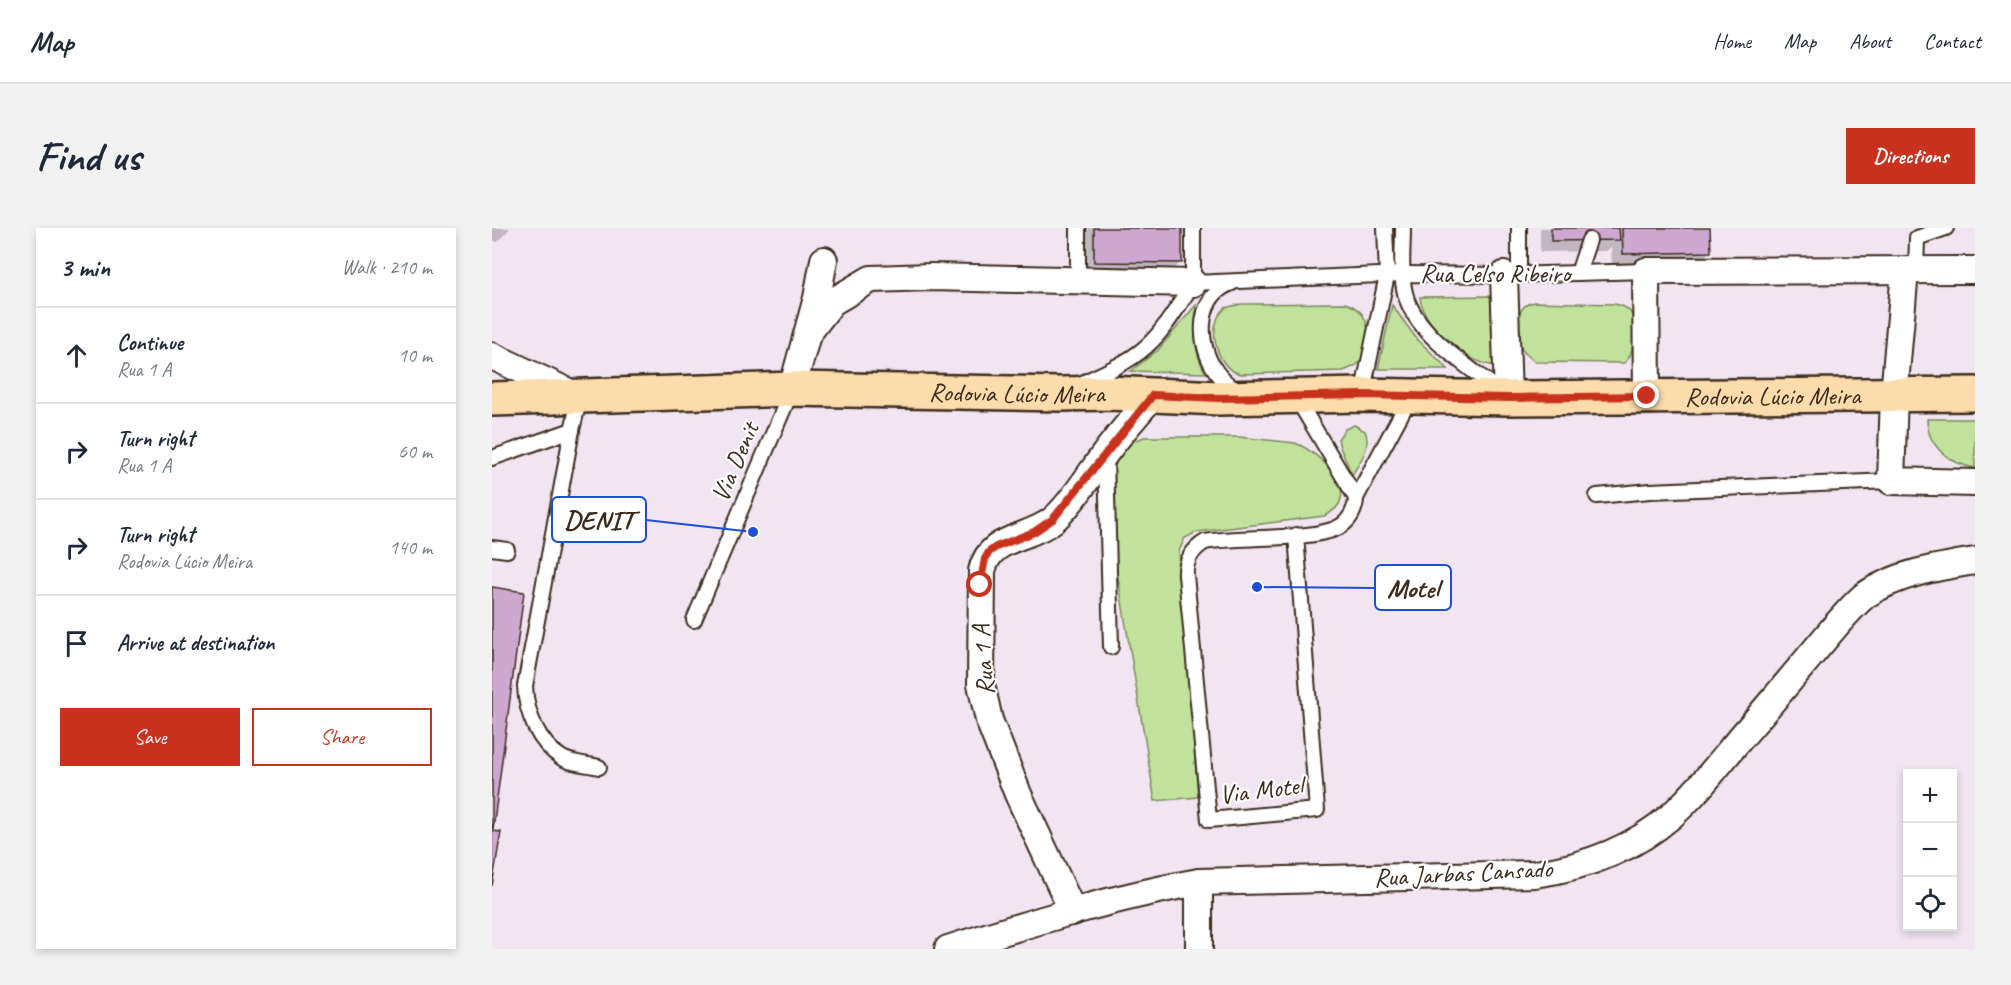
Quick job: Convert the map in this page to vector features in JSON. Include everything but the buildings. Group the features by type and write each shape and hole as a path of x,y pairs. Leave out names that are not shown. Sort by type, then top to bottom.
{"main road":[{"name":"Rodovia Lúcio Meira","path":"492,399 792,389 1248,397 1362,395 1508,398 1975,394"}],"street":[{"path":"792,389 817,298 824,260"},
{"name":"Rua Celso Ribeiro","path":"1646,272 1975,270"},
{"path":"1911,271 1894,395 1891,481 1975,483"},
{"path":"1646,272 1647,396"},
{"path":"1508,398 1512,274"},
{"path":"808,333 832,302 871,279 931,277 1193,283"},
{"path":"492,356 580,397"},
{"name":"Rua 1 A","path":"1073,912 1018,794 989,720 981,684 980,585 985,559 989,552 1034,532 1053,519 1153,395"},
{"name":"Rua Jarbas Cansado","path":"948,949 1159,889 1199,882 1535,874 1556,871 1594,860 1615,852 1671,817 1838,623 1864,597 1888,582 1903,577 1975,561"},
{"path":"1199,882 1199,949"}],"lane":[{"path":"1078,228 1078,280"},
{"path":"1060,394 1119,365 1151,342 1167,324 1193,283 1193,228"},
{"path":"1362,395 1387,275 1385,228"},
{"path":"1403,228 1405,292 1418,321 1443,345 1508,398"},
{"path":"1512,274 1519,228"},
{"path":"1911,271 1917,238 1946,228"},
{"path":"1578,273 1589,240"},
{"name":"Rua Celso Ribeiro","path":"1193,283 1403,274 1646,272"},
{"path":"1238,281 1225,286 1212,299 1206,310 1202,331 1212,367 1229,386 1248,397"},
{"name":"Via Denit","path":"694,620 792,389"},
{"path":"1296,535 1325,531 1341,525 1353,512 1356,498 1411,396"},
{"path":"580,397 525,686 526,700 538,731 551,749 563,758 599,767"},
{"path":"1296,397 1356,498"},
{"path":"492,458 572,430"},
{"path":"1106,452 1111,647"},
{"path":"1597,496 1650,491 1891,481"},
{"name":"Via Motel","path":"1296,535 1317,810 1209,820 1187,565 1194,551 1206,542 1296,535"},
{"path":"492,548 507,550"}],"green space":[{"path":"1495,296 1497,366 1473,359 1448,342 1429,320 1420,297"},
{"path":"1535,302 1614,304 1626,308 1633,318 1634,332 1633,347 1628,359 1624,363 1535,362 1522,350 1518,329 1522,309"},
{"path":"1345,303 1363,315 1368,328 1368,342 1362,359 1350,369 1241,374 1227,367 1218,353 1215,328 1218,317 1225,308 1241,304"},
{"path":"1196,305 1196,348 1206,373 1131,371 1158,350"},
{"path":"1392,305 1416,338 1448,369 1378,369"},
{"path":"1927,419 1975,419 1975,468 1957,462 1942,452 1931,437"},
{"path":"1354,425 1365,431 1367,443 1364,454 1352,475 1338,439 1345,429"},
{"path":"1144,437 1239,437 1295,443 1327,465 1341,487 1341,498 1336,508 1324,516 1197,532 1185,538 1179,551 1198,797 1155,801 1113,547 1113,476 1116,462 1132,442"}],"place":[{"name":"DENIT","path":"753,532"},
{"name":"Motel","path":"1257,587"}],"route":[{"path":"980,585 985,559 989,552 1012,539 1034,532 1062,511 1153,395 1218,398 1362,395 1508,398 1647,396"}]}
